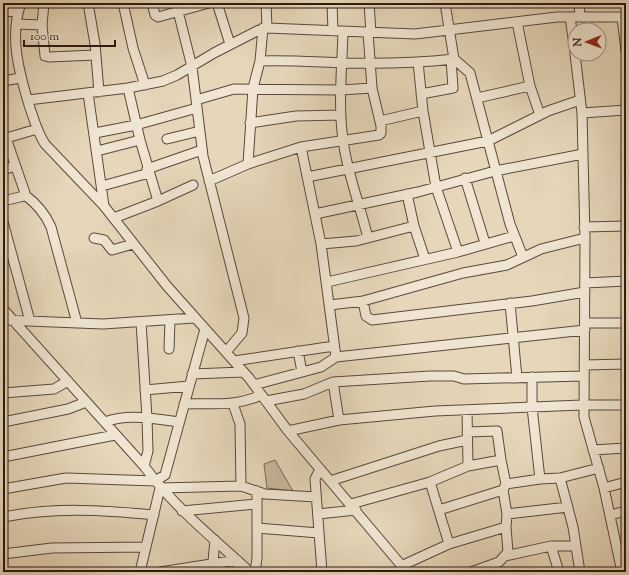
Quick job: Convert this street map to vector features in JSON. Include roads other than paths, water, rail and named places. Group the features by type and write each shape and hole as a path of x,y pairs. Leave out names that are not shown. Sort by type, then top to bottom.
{"street":[{"path":"44,3 42,25 45,56 49,58 96,55"},
{"path":"88,3 96,55 99,92"},
{"path":"123,3 133,48 145,85"},
{"path":"152,3 156,17 178,13 209,3"},
{"path":"176,3 192,67 202,150 208,181 244,318 242,333 226,352"},
{"path":"217,3 230,44"},
{"path":"248,164 253,88 260,61 265,28 266,3"},
{"path":"332,3 342,63 340,115 343,140 348,169 368,238"},
{"path":"208,181 248,164 301,147 379,135 382,131 372,88 369,3"},
{"path":"421,94 453,88 450,30 446,3"},
{"path":"575,22 575,16 579,3"},
{"path":"3,12 19,7 16,51 20,78 37,129 45,144 104,206 194,318 234,361 288,431 320,470 354,507 404,569 449,544 506,527"},
{"path":"28,100 128,88 177,76 230,44 265,28 415,34 575,16 624,17 626,51"},
{"path":"517,22 530,86 540,115"},
{"path":"17,24 42,25"},
{"path":"260,61 286,60 371,63 418,62 452,59 470,73 495,171 514,236 524,257"},
{"path":"418,62 423,112 436,187 458,252"},
{"path":"576,62 582,113 583,154 585,327 582,405 604,488 620,572"},
{"path":"3,81 20,78"},
{"path":"477,98 530,86"},
{"path":"128,88 148,171 158,201"},
{"path":"94,133 136,125 197,104 226,90 253,88 341,90 372,88"},
{"path":"88,93 104,206"},
{"path":"307,177 430,154 488,141 540,115 580,100"},
{"path":"582,113 626,110"},
{"path":"380,121 423,112"},
{"path":"250,123 296,116 340,115"},
{"path":"37,129 5,139 25,195 36,203 45,215 51,227 77,324"},
{"path":"167,139 200,131"},
{"path":"97,151 140,140"},
{"path":"301,147 321,244 336,357"},
{"path":"102,186 148,171 202,150"},
{"path":"314,214 359,203 407,194 495,171 583,154"},
{"path":"3,170 15,166"},
{"path":"465,178 485,243"},
{"path":"114,218 158,201 193,185"},
{"path":"407,194 414,226 425,259"},
{"path":"3,201 25,195"},
{"path":"3,222 20,279 30,320"},
{"path":"321,244 345,243 414,226"},
{"path":"584,227 626,226"},
{"path":"327,282 458,252 485,243 514,236"},
{"path":"94,238 104,240 112,250 133,244"},
{"path":"330,305 363,301 463,273 507,265 541,249 584,238"},
{"path":"363,301 366,316 372,320 510,304 585,287 626,281"},
{"path":"510,304 517,378"},
{"path":"3,309 7,319 68,381 182,511 250,572"},
{"path":"7,319 77,324 141,322 194,318"},
{"path":"169,349 170,320"},
{"path":"141,322 148,451 144,466"},
{"path":"254,385 327,364 336,357 514,338 585,327 626,323"},
{"path":"140,572 154,515 158,484 165,475 205,329"},
{"path":"234,361 334,346"},
{"path":"298,351 302,372"},
{"path":"584,365 626,364"},
{"path":"192,374 243,372"},
{"path":"184,404 232,404 253,399 304,394 333,382 430,376 454,376 464,379 583,376"},
{"path":"532,377 532,407 540,479"},
{"path":"3,393 54,389 68,381"},
{"path":"333,382 339,420"},
{"path":"145,390 189,386"},
{"path":"3,422 68,409 86,402"},
{"path":"232,404 240,424 241,486"},
{"path":"288,431 339,420 467,410 582,405 626,405"},
{"path":"467,410 468,466"},
{"path":"105,422 122,418 147,418 179,422"},
{"path":"330,481 467,436 497,431 507,514 506,527 509,549 499,562 474,572"},
{"path":"3,458 115,435"},
{"path":"593,450 626,448"},
{"path":"318,514 354,507 430,482 468,466 501,460"},
{"path":"439,510 504,487 540,479 560,478 599,468"},
{"path":"320,470 316,476 316,497 322,572"},
{"path":"3,489 66,478 158,484 241,486 257,492 316,497"},
{"path":"560,478 573,527 580,572"},
{"path":"430,482 449,544"},
{"path":"604,488 626,482"},
{"path":"255,572 257,558 257,492"},
{"path":"182,511 257,504"},
{"path":"507,514 568,507"},
{"path":"3,517 46,511 85,510 154,515"},
{"path":"610,515 626,511"},
{"path":"257,528 319,533"},
{"path":"212,568 215,540"},
{"path":"505,556 551,546 576,546"},
{"path":"551,546 559,572"},
{"path":"3,554 52,548 146,547"},
{"path":"160,572 212,568 237,560"},
{"path":"237,560 240,572"}]}
